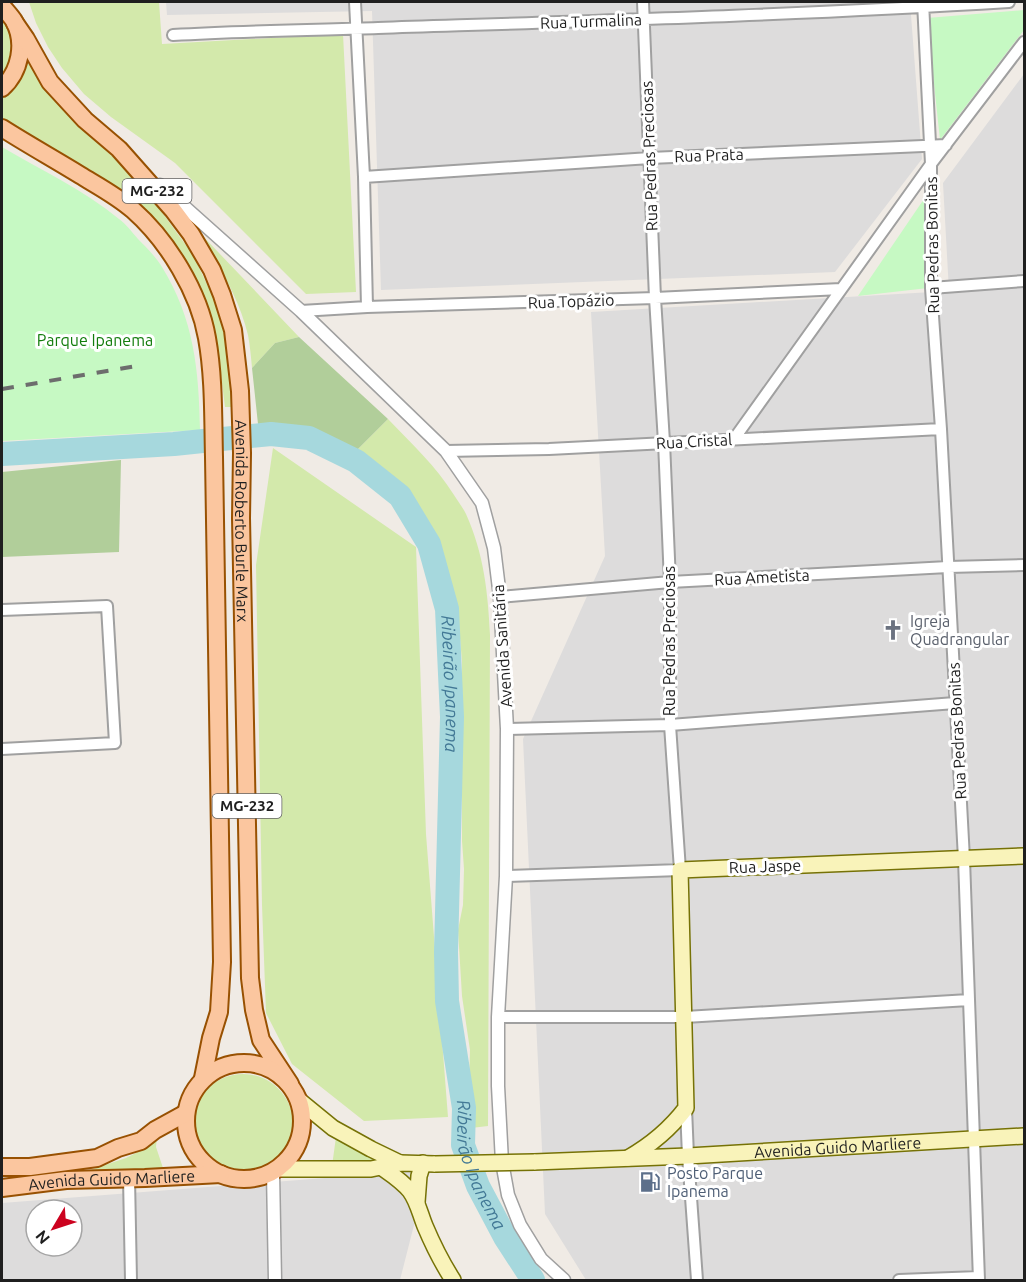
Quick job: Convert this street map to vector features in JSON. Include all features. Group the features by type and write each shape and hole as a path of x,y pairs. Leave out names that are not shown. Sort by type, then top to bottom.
{"main road":[{"path":"2,88 14,72 20,56 20,39 10,16 8,2"},
{"name":"Avenida Roberto Burle Marx","path":"10,16 50,82 68,104 119,149 191,234 212,270 233,330 240,391 242,453 241,518 250,978 261,1040 290,1084"},
{"name":"Avenida Roberto Burle Marx","path":"2,128 110,193 133,210 151,228 179,266 197,306 207,337 213,394 222,962 219,1012 203,1078"},
{"name":"Rua Jaspe","path":"680,870 1024,856"},
{"name":"Rua Pedras Preciosas","path":"680,870 686,1108"},
{"name":"MG-232","path":"186,1113 192,1094 203,1078 224,1065 248,1062 272,1068 290,1084 300,1101 303,1116 302,1131 297,1146 289,1159 275,1171"},
{"name":"Avenida Guido Marliere","path":"300,1101 333,1128 400,1163"},
{"path":"628,1158 660,1137 676,1122 686,1108"},
{"path":"186,1113 187,1132 193,1149 205,1164 220,1174 247,1179 275,1171"},
{"name":"Avenida Guido Marliere","path":"2,1167 30,1167 97,1158 141,1141 155,1130 186,1113"},
{"name":"Avenida Guido Marliere","path":"275,1171 371,1169 400,1163 534,1162 688,1156 1024,1136"},
{"path":"417,1202 419,1176 429,1163"},
{"path":"381,1167 404,1184 417,1202 423,1223 453,1281"},
{"name":"Avenida Guido Marliere","path":"2,1188 66,1180 220,1174"}],"street":[{"path":"355,2 364,177 367,307"},
{"name":"Rua Pedras Preciosas","path":"643,2 670,582 670,725 680,870"},
{"name":"Rua Turmalina","path":"173,34 645,19 923,4 1009,2"},
{"name":"Rua Pedras Bonitas","path":"923,4 931,164 931,288 941,429 964,859 979,1279"},
{"path":"734,439 931,164 1024,42"},
{"name":"Rua Prata","path":"364,177 650,158 946,145"},
{"name":"Avenida Sanitária","path":"119,149 302,311 446,451 482,503 494,548 500,597 507,729 506,876 498,1017 502,1162 508,1195 520,1225 541,1259 564,1281"},
{"path":"931,288 1024,281"},
{"name":"Rua Topázio","path":"302,311 841,290"},
{"name":"Rua Cristal","path":"446,451 549,449 941,429"},
{"name":"Rua Ametista","path":"500,597 670,582 1024,565"},
{"path":"2,610 107,606 115,743 2,749"},
{"path":"507,729 670,725 955,703"},
{"name":"Rua Jaspe","path":"506,876 680,870"},
{"path":"498,1017 685,1017 969,1000"},
{"name":"Rua Pedras Preciosas","path":"686,1108 697,1281"},
{"path":"275,1171 275,1281"},
{"path":"129,1178 132,1281"},
{"path":"899,1281 979,1279"}],"shaded area":[{"path":"166,2 910,2 922,159 835,272 381,290 372,11 167,15"},
{"path":"1024,74 1024,1280 586,1280 545,1214 523,739 605,556 591,312 949,291 943,183"},
{"path":"428,1170 400,1280 2,1280 2,1203 24,1201 24,1258 84,1258 84,1198 67,1198"}],"green space":[{"path":"29,2 159,2 162,44 343,34 356,292 306,294 175,163 111,117 84,94 48,47"},
{"path":"1024,10 1024,30 940,140 927,18"},
{"path":"2,14 10,27 13,46 11,58 2,75"},
{"path":"24,55 63,110 148,193 193,255 214,299 224,333 233,407 225,407 216,335 206,302 175,244 138,203 116,187 2,118 2,91"},
{"name":"Parque Ipanema","path":"2,147 106,209 127,226 160,263 181,306 193,346 200,430 2,441"},
{"path":"926,196 928,288 858,296"},
{"path":"199,232 299,337 275,343 252,368 248,335 234,295"},
{"path":"299,337 388,419 355,452 303,427 258,424 252,368 275,343"},
{"path":"388,419 447,484 466,514 481,559 486,589 490,635 488,1126 471,1128 470,1050 462,996 458,930 463,905 464,869 462,661 459,627 435,544 418,507 401,484 380,466 355,452"},
{"path":"273,448 416,547 426,834 448,1117 364,1121 292,1064 266,1013 256,565"},
{"path":"121,460 119,552 2,557 2,472"},
{"path":"243,1074 262,1078 278,1089 289,1105 293,1124 289,1143 278,1159 262,1170 243,1174 224,1170 208,1159 197,1143 193,1124 197,1105 208,1089 224,1078"},
{"path":"157,1137 156,1147 163,1168 87,1171 126,1158"},
{"path":"336,1137 363,1154 388,1163 332,1166"}],"waterway":[{"name":"Ribeirão Ipanema","path":"2,454 174,444 271,434 309,438 356,461 400,496 429,544 447,609 452,717 446,952 447,1001 464,1108 463,1145 478,1186 505,1237 533,1280"}],"railway":[{"path":"2,389 136,366"}],"place":[{"name":"Igreja Quadrangular","path":"893,630"},
{"name":"Posto Parque Ipanema","path":"650,1182"}]}
